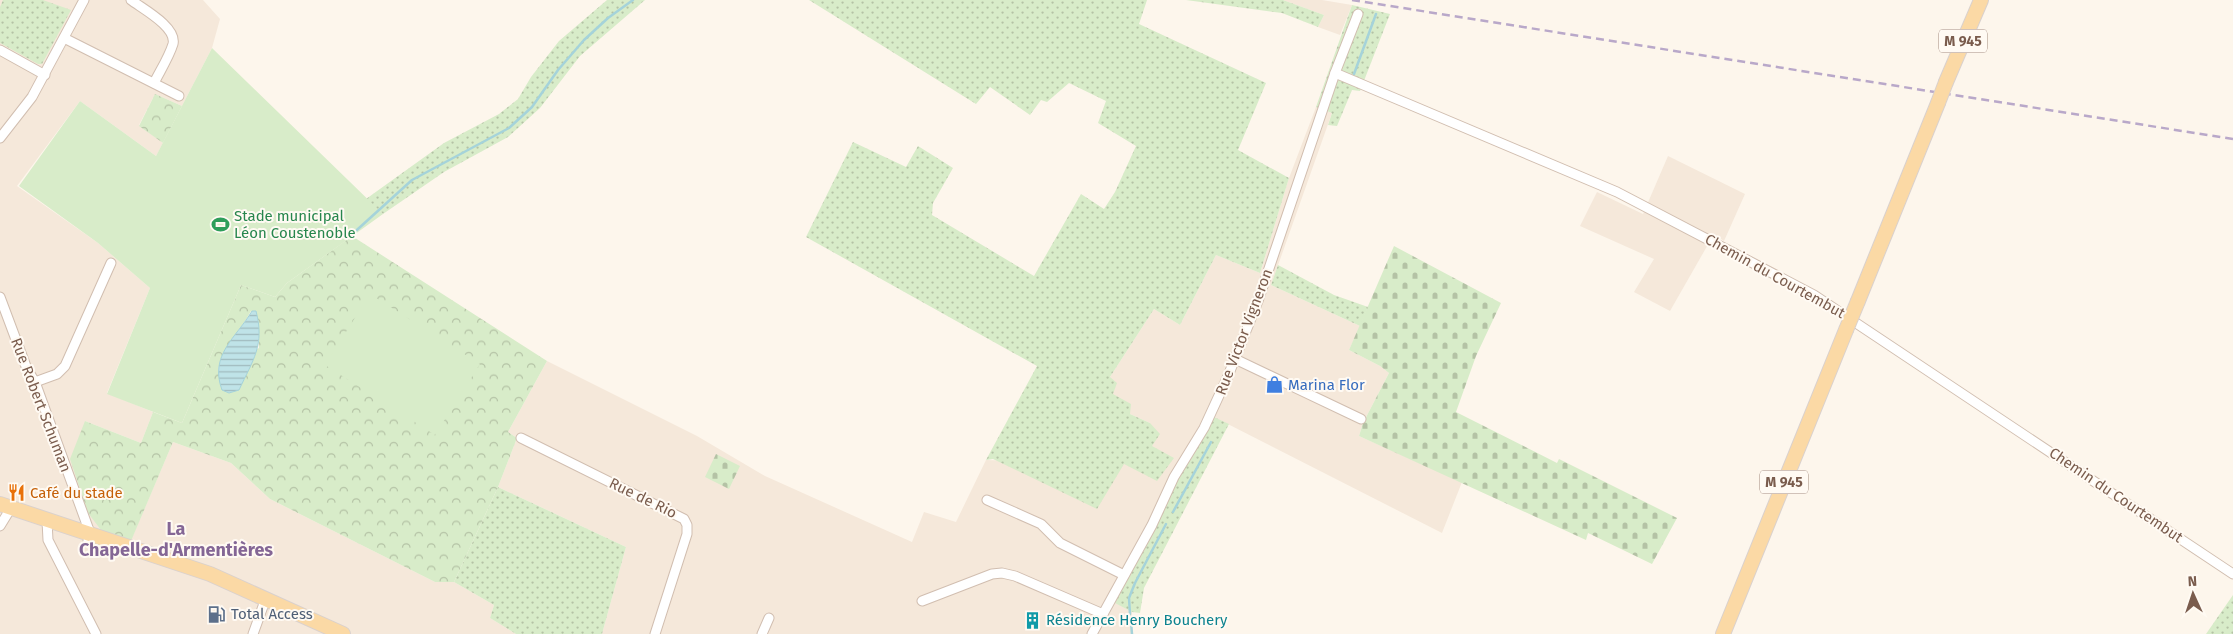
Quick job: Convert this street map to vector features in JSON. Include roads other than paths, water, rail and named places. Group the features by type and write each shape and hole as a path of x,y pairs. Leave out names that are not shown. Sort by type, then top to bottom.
{"main road":[{"name":"M 945","path":"1723,634 1980,0"},
{"path":"3,514 89,537 264,602 343,634"},
{"path":"264,602 324,634"}],"street":[{"path":"0,138 27,104 45,75 84,0"},
{"path":"131,0 166,26 173,36 173,44 154,83"},
{"name":"Rue Victor Vigneron","path":"1092,634 1152,525 1174,477 1202,433 1235,359 1258,301 1335,72 1358,14"},
{"path":"64,38 179,96"},
{"path":"0,50 45,75"},
{"name":"Chemin du Courtembut","path":"1335,72 1617,192 1814,294 2233,574"},
{"path":"35,382 57,374 65,366 111,263"},
{"name":"Rue Robert Schuman","path":"0,297 27,370 35,382 89,537"},
{"path":"1235,359 1361,419"},
{"name":"Rue de Rio","path":"520,438 684,518 687,525 687,534 655,634"},
{"path":"987,500 1041,524 1060,543 1124,575"},
{"path":"47,525 51,546 96,634"},
{"path":"922,601 992,574 1002,573 1015,576 1103,614"},
{"path":"253,634 264,602"},
{"path":"762,634 768,618"}],"water":[{"path":"252,311 256,311 259,333 256,352 239,390 229,393 222,390 219,367 226,348"}],"waterway":[{"path":"348,238 412,180 509,128 532,107 558,70 584,40 608,18 633,0"},
{"path":"1354,74 1376,14"},
{"path":"1173,512 1211,442"},
{"path":"1130,614 1129,598 1166,524"},
{"path":"1131,622 1132,634"}],"railway":[{"path":"1352,0 2233,139"}],"place":[{"name":"Stade municipal Léon Coustenoble","path":"220,225"},
{"name":"Marina Flor","path":"1274,385"},
{"name":"Café du stade","path":"16,493"},
{"name":"Total Access","path":"217,614"},
{"name":"Résidence Henry Bouchery","path":"1032,620"}],"district":[{"name":"La Chapelle-d'Armentières","path":"176,539"}]}
